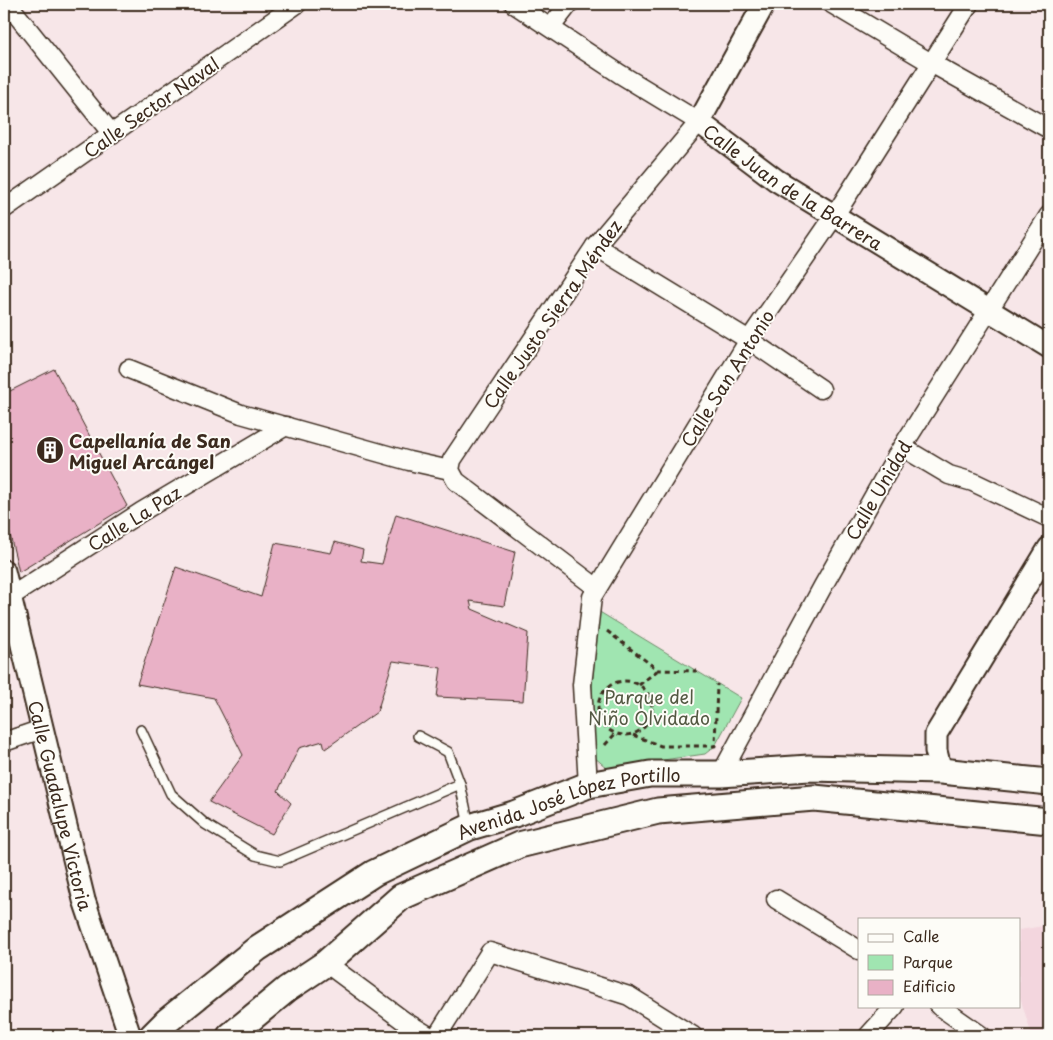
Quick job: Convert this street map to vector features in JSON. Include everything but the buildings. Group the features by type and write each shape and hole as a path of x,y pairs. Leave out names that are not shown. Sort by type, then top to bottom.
{"main road":[{"name":"Avenida José López Portillo","path":"152,1036 167,1021 258,948 374,873 470,827 514,814 588,785 650,774 721,774 809,768 941,771 1049,782"},
{"path":"873,804 886,796 890,787 890,777 885,769"},
{"path":"941,771 945,789 959,812"},
{"path":"1002,816 991,804 989,797 994,788 1004,778"},
{"name":"Avenida José López Portillo","path":"230,1036 287,988 326,963 401,897 519,845 658,811 814,798 1049,821"}],"street":[{"path":"8,4 112,134"},
{"name":"Calle Juan de la Barrera","path":"514,4 551,26 620,74 698,122 776,180 1049,347"},
{"path":"551,26 569,4"},
{"name":"Calle Justo Sierra Méndez","path":"450,470 452,460 595,246 698,122 764,4"},
{"path":"832,4 931,63 1049,129"},
{"name":"Calle San Antonio","path":"588,785 582,685 592,597 749,340 835,215 969,4"},
{"name":"Calle Sector Naval","path":"4,209 112,134 287,7"},
{"name":"Calle Unidad","path":"721,774 823,586 902,448 1049,215"},
{"path":"595,246 749,340 821,389"},
{"path":"129,369 241,414 409,461 450,470 456,481 597,588"},
{"name":"Calle La Paz","path":"10,597 141,512 286,426"},
{"path":"902,448 949,475 973,482 1049,518"},
{"path":"941,771 936,751 936,734 1049,548"},
{"name":"Calle Guadalupe Victoria","path":"4,571 84,900 130,1036"},
{"path":"4,742 42,729"},
{"path":"776,899 858,949"},
{"path":"436,1036 490,952 629,996 693,1036"},
{"path":"326,963 404,1021 429,1036"},
{"path":"868,1036 894,1008"},
{"path":"942,1008 982,1036"}],"lane":[{"path":"141,730 171,794 205,824 246,850 255,855 280,861 460,784"},
{"path":"418,736 448,752 460,784 470,827"}],"path":[{"path":"606,630 658,670 697,671"},
{"path":"639,685 658,670"},
{"path":"631,682 639,685 651,699 651,717 647,725 641,731 632,735 623,736 615,734 601,722 598,714 601,696 613,684 631,682"},
{"path":"632,735 661,746 715,746 717,684"},
{"path":"651,699 658,701"}],"shaded area":[{"path":"1049,925 1049,1036 1032,1036 1020,997 1020,930"}],"green space":[{"name":"Parque del Niño Olvidado","path":"598,611 741,698 715,746 705,754 607,768 594,757 592,686"}],"place":[{"name":"Capellanía de San Miguel Arcángel","path":"50,450"}]}
